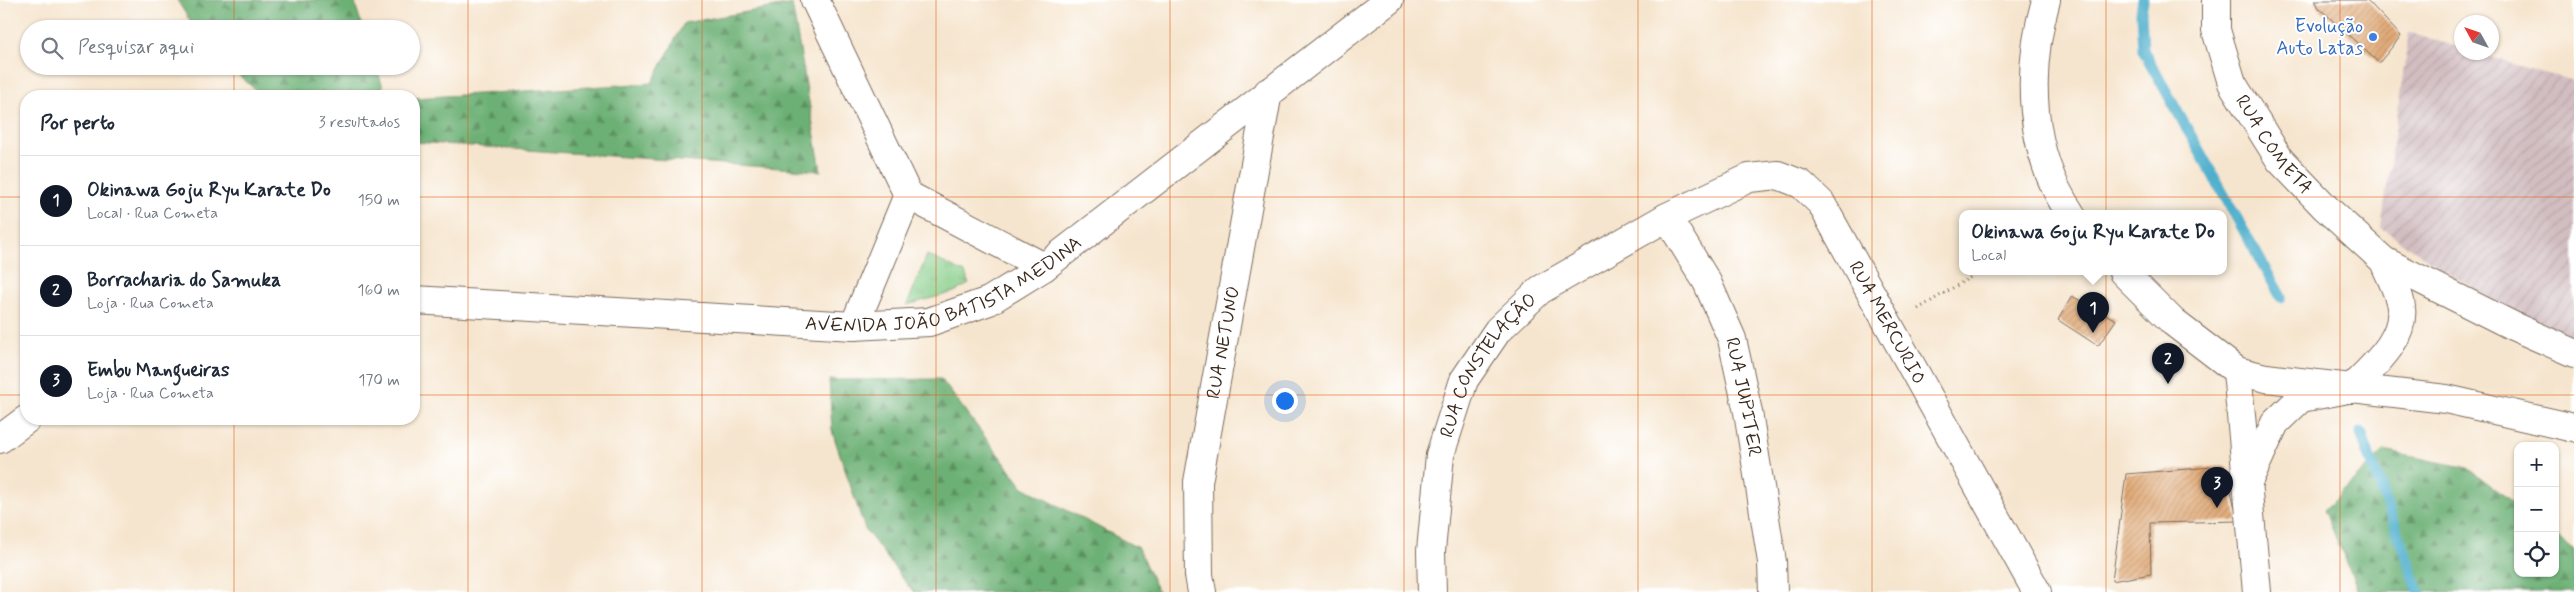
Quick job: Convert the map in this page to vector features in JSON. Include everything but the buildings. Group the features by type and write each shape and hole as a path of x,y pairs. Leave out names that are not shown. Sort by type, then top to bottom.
{"street":[{"path":"816,0 908,195 1044,267"},
{"name":"AVENIDA JOÃO BATISTA MEDINA","path":"420,300 854,326 929,322 989,301 1044,267 1389,0"},
{"path":"2046,0 2038,28 2033,73 2036,118 2043,162 2069,210"},
{"name":"RUA COMETA","path":"2216,0 2216,30 2232,83 2280,160 2326,208 2384,261"},
{"name":"RUA NETUNO","path":"1202,592 1199,576 1198,482 1268,92"},
{"name":"RUA MERCURIO","path":"1667,217 1749,178 1778,175 1802,184 1821,202 2037,592"},
{"path":"854,326 908,195"},
{"name":"RUA CONSTELAÇÃO","path":"1432,592 1431,551 1440,455 1464,380 1498,330 1540,290 1667,217"},
{"name":"RUA JUPITER","path":"1667,217 1707,282 1732,339 1748,412 1772,562 1773,592"},
{"path":"2384,261 2515,327 2574,354"},
{"path":"2248,484 2275,423 2301,398 2351,389 2393,341 2399,325 2402,308 2384,261"},
{"path":"2126,275 2173,322 2238,371 2266,378 2446,399 2574,428"},
{"path":"2238,371 2257,592"},
{"path":"0,439 20,424"}],"path":[{"path":"1890,326 1974,275"}],"shaded area":[{"path":"2409,32 2454,46 2454,60 2499,60 2574,82 2574,342 2540,333 2381,228"}],"green space":[{"path":"177,0 354,0 360,20 189,20"},
{"path":"792,4 821,171 420,142 420,98 652,83 684,23"},
{"path":"238,75 379,75 384,90 256,90"},
{"path":"927,255 965,273 969,284 954,292 907,305"},
{"path":"941,379 1023,487 1138,548 1158,592 913,592 865,529 832,431 829,380"},
{"path":"2384,451 2468,468 2514,503 2514,577 2559,577 2559,539 2574,550 2574,592 2359,592 2324,510"}],"waterway":[{"path":"2143,0 2141,12 2143,50 2281,297"},
{"path":"2361,433 2419,592"}],"place":[{"name":"Evolução Auto Latas","path":"2373,37"},
{"name":"Okinawa Goju Ryu Karate Do","path":"2093,333"},
{"name":"Borracharia do Samuka","path":"2168,384"},
{"name":"Embu Mangueiras","path":"2217,508"}]}
